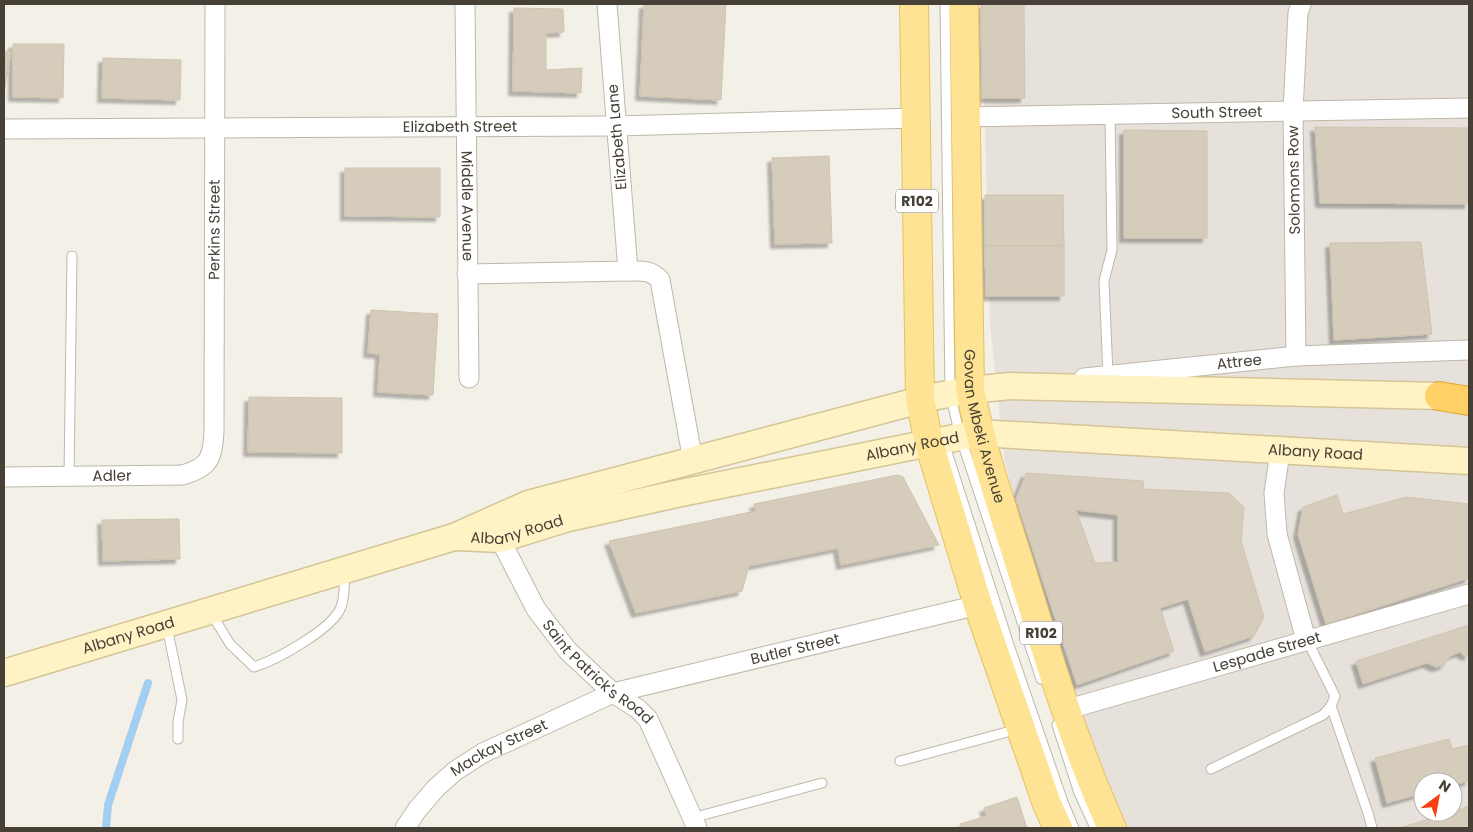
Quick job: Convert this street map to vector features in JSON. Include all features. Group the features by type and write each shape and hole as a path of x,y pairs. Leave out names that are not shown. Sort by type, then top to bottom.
{"highway":[{"path":"1439,396 1469,394"},
{"path":"1439,396 1469,401"}],"main road":[{"name":"Govan Mbeki Avenue","path":"914,4 917,118 940,395 950,437 978,605 1020,729 1058,828"},
{"name":"Govan Mbeki Avenue","path":"964,4 965,117 940,395 950,437 1052,669 1060,713 1112,828"},
{"name":"Albany Road","path":"497,529 528,504 693,462 940,395 1010,386 1439,396"},
{"name":"Albany Road","path":"4,673 454,537 568,518 950,437 1402,456 1469,461"}],"street":[{"name":"Perkins Street","path":"212,456 214,432 215,4"},
{"name":"Middle Avenue","path":"465,4 469,378"},
{"name":"Elizabeth Lane","path":"607,4 628,270"},
{"name":"Solomons Row","path":"1296,356 1293,111 1298,13 1301,4"},
{"name":"South Street","path":"965,117 1469,108"},
{"name":"Elizabeth Street","path":"4,129 616,126 917,118"},
{"path":"467,274 628,270 646,271 654,274 660,280 693,462"},
{"name":"Attree","path":"1010,386 1296,356 1469,350"},
{"path":"1280,452 1274,493 1277,534 1306,640"},
{"name":"Adler","path":"4,477 182,475 195,472 203,467 212,456"},
{"name":"Saint Patrick's Road","path":"497,529 536,609 568,650 613,694 638,709 648,719 695,823"},
{"name":"Lespade Street","path":"1060,713 1469,594"},
{"name":"Butler Street","path":"613,694 978,605"},
{"name":"Mackay Street","path":"405,828 417,810 436,788 455,771 483,753 613,694"}],"lane":[{"path":"940,395 945,4"},
{"path":"1108,375 1104,281 1112,250 1110,114"},
{"path":"69,476 72,256"},
{"path":"950,437 1045,691"},
{"path":"950,437 1008,645 1063,802 1074,828"},
{"path":"210,611 230,644 254,667 273,659 310,638 332,622 342,607 346,571"},
{"path":"166,624 182,700 178,722 178,739"},
{"path":"1211,769 1323,715 1331,706 1335,696 1306,640"},
{"path":"1331,706 1372,828"},
{"path":"1060,713 1080,793 1095,828"},
{"path":"900,762 1020,729"},
{"path":"695,823 822,783"}],"shaded area":[{"path":"982,4 1469,4 1469,828 1125,828 1065,698 1005,463 990,324"}],"building":[{"path":"644,4 726,4 721,100 640,96"},
{"path":"981,4 1024,4 1025,98 982,98"},
{"path":"514,8 563,9 564,32 546,33 546,70 582,68 581,93 513,91"},
{"path":"13,44 64,44 63,98 13,97"},
{"path":"4,51 11,52 4,94"},
{"path":"103,58 181,60 180,100 102,98"},
{"path":"1315,127 1469,128 1469,204 1320,203"},
{"path":"1124,130 1207,131 1207,238 1124,238"},
{"path":"829,156 832,243 775,244 772,158"},
{"path":"345,168 440,168 440,217 345,216"},
{"path":"985,195 1063,195 1064,246 985,246"},
{"path":"1421,242 1432,334 1334,340 1330,243"},
{"path":"985,246 1064,246 1064,296 986,296"},
{"path":"371,310 438,314 433,395 378,392 380,354 368,353"},
{"path":"249,397 342,398 342,453 248,452"},
{"path":"1026,473 1144,481 1143,489 1229,493 1244,507 1241,541 1264,617 1254,636 1205,652 1188,599 1160,608 1174,651 1077,685 1016,499","holes":["1076,510 1118,515 1118,562 1095,563"]},
{"path":"897,475 903,477 939,545 841,565 838,548 749,566 742,591 636,613 609,541 756,511 754,504"},
{"path":"1337,495 1343,514 1407,497 1469,504 1469,578 1326,624 1298,534 1303,507"},
{"path":"179,519 180,559 103,561 102,520"},
{"path":"1469,625 1469,656 1460,652 1450,656 1444,665 1436,667 1427,663 1363,684 1356,661"},
{"path":"1449,739 1452,749 1469,745 1469,781 1463,782 1463,772 1413,772 1413,796 1387,803 1375,758"},
{"path":"1017,797 1027,828 961,828 960,824 987,816 984,808"},
{"path":"1469,806 1469,828 1399,828 1419,822 1463,822 1463,808"}],"waterway":[{"path":"106,828 108,805 148,683"}]}
